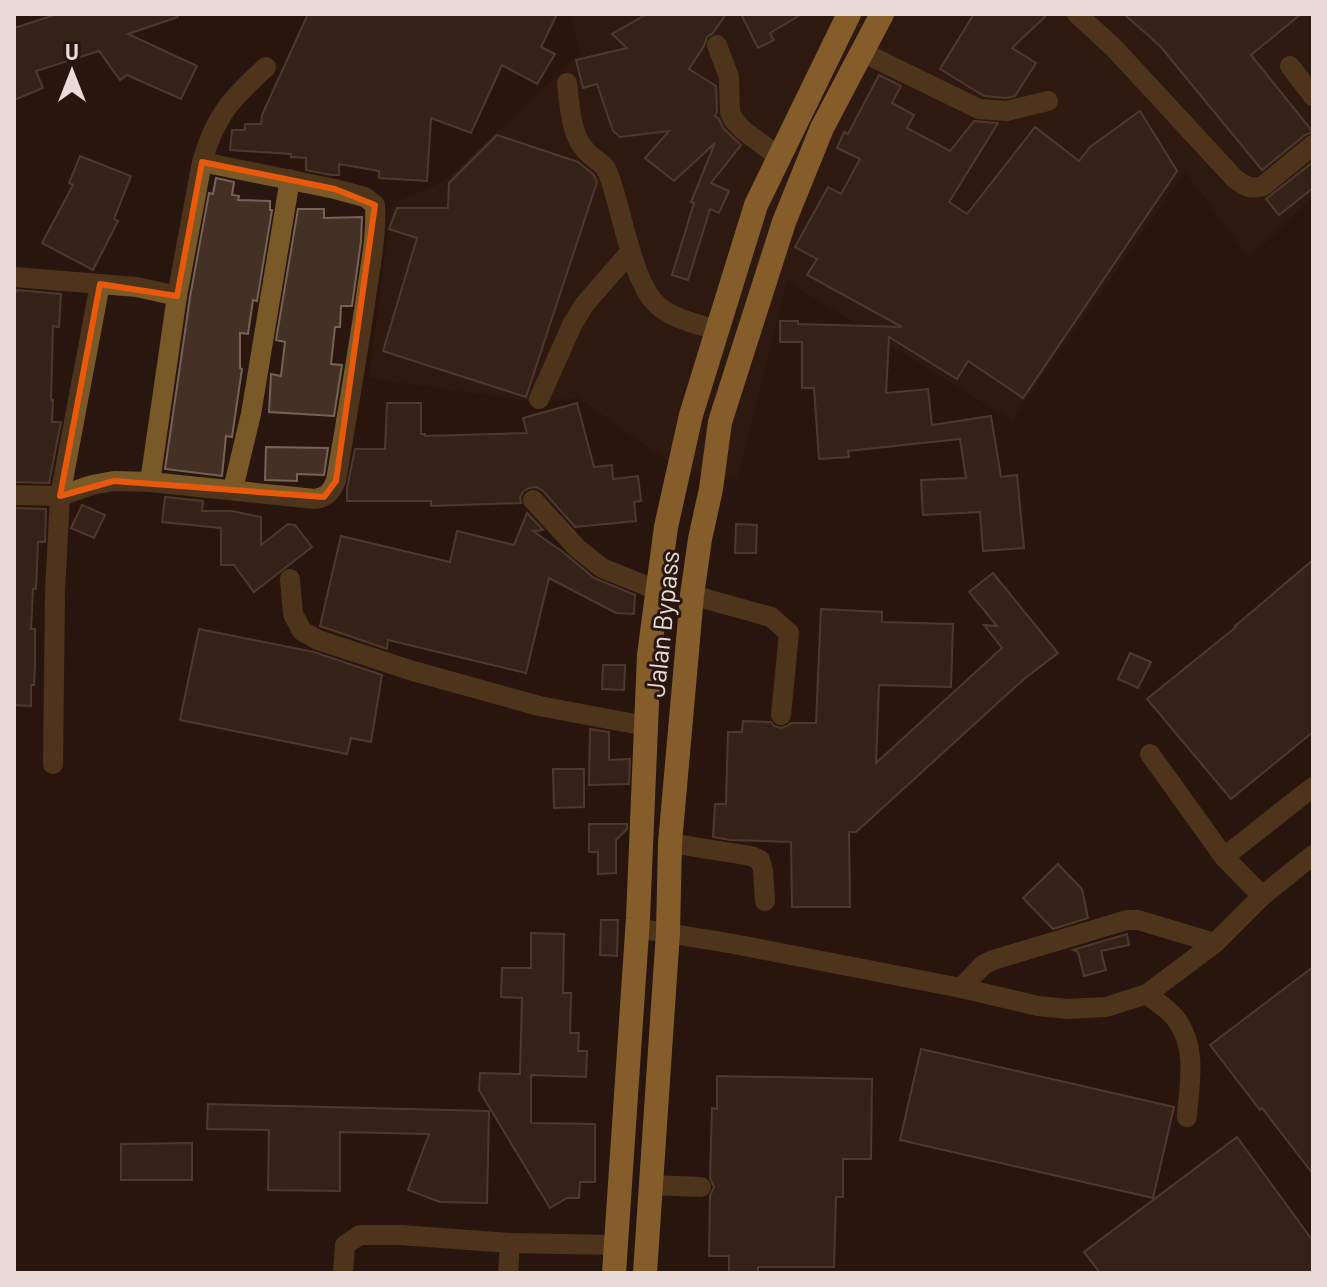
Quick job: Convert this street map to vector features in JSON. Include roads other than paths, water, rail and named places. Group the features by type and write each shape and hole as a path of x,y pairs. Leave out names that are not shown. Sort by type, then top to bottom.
{"highway":[{"name":"Jalan Bypass","path":"614,1273 637,928 649,655 666,527 691,415 756,205 849,14"},
{"name":"Jalan Bypass","path":"645,1273 668,932 670,843 692,595 720,422 784,222 822,128 882,14"}],"street":[{"path":"1077,14 1114,48 1235,179 1246,187 1256,189 1263,186 1313,145"},
{"path":"717,45 729,77 733,119 779,157"},
{"path":"862,52 979,109 1007,111 1048,101"},
{"path":"1290,66 1313,96"},
{"path":"150,482 177,296 207,144 235,95 266,67"},
{"path":"567,83 573,127 588,154 606,166 642,284 657,306 675,317 717,330"},
{"path":"14,495 60,496 114,481 233,489 315,499 330,492 336,481 372,256 375,205 365,197 202,162"},
{"path":"233,489 251,414 290,179"},
{"path":"539,399 584,305 631,251"},
{"path":"14,277 137,287 177,296"},
{"path":"53,764 55,593 60,496 100,284"},
{"path":"533,500 577,548 602,568 657,590"},
{"path":"290,579 293,614 302,631 318,640 413,671 539,706 646,726"},
{"path":"692,595 771,617 789,633 781,715"},
{"path":"1150,754 1224,857 1262,896"},
{"path":"1224,857 1313,787"},
{"path":"670,843 760,860 765,901"},
{"path":"637,928 961,988 1038,1006 1068,1009 1106,1007 1147,994 1215,943 1262,896 1313,855"},
{"path":"961,988 983,965 993,960 1127,920 1138,920 1215,943"},
{"path":"1147,994 1175,1018 1191,1055 1187,1117"},
{"path":"651,1185 701,1187"},
{"path":"343,1273 345,1245 360,1235 616,1245"},
{"path":"508,1273 510,1243"}]}
